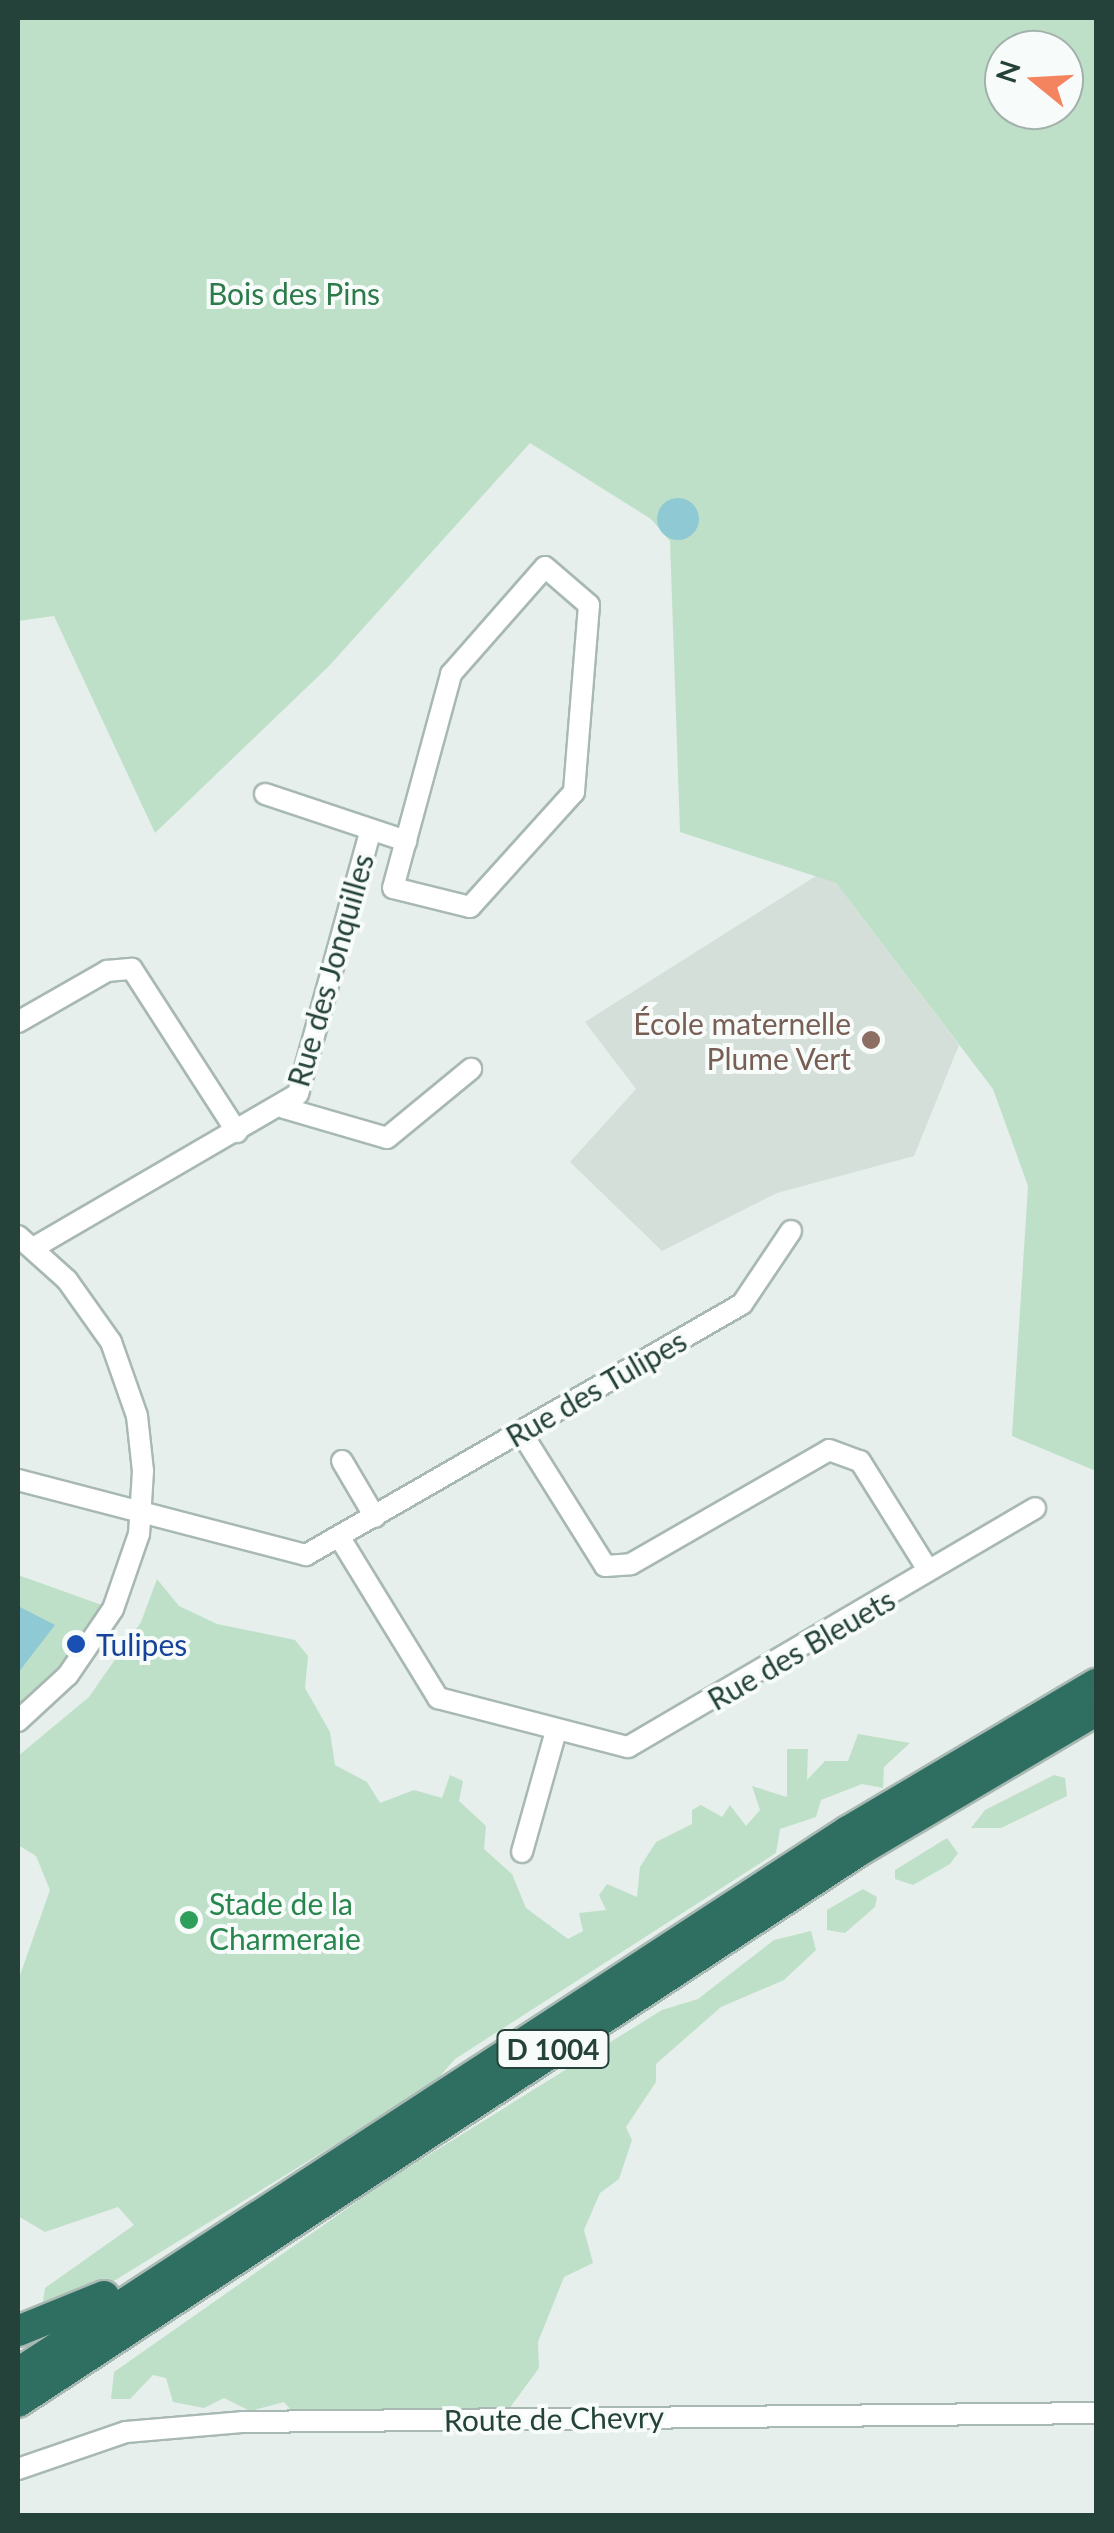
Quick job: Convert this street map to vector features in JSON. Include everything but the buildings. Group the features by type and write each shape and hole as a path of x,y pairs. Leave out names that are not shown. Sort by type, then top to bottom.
{"highway":[{"name":"D 1004","path":"18,2372 848,1831 1096,1684"},
{"name":"D 1004","path":"18,2402 843,1861 1096,1711"},
{"path":"18,2330 189,2257"}],"street":[{"name":"Rue des Jonquilles","path":"556,571 589,610 572,796 470,907 393,888 406,841 454,667 535,574 556,571"},
{"name":"Rue des Jonquilles","path":"25,1242 284,1108 298,1094 370,832 265,794"},
{"path":"370,832 406,841"},
{"path":"357,878 393,888"},
{"path":"18,1022 107,971 132,969 237,1132"},
{"path":"284,1108 388,1138 471,1069"},
{"name":"Rue des Tulipes","path":"18,1480 292,1555 340,1538 742,1304 790,1231"},
{"path":"18,1721 68,1676 108,1619 142,1512 140,1432 118,1358 82,1298 25,1242"},
{"path":"521,1432 605,1566 631,1564 830,1450 860,1461 928,1570"},
{"path":"342,1460 375,1516"},
{"name":"Rue des Bleuets","path":"340,1538 433,1693 616,1747 648,1741 1036,1508"},
{"path":"522,1852 556,1731"},
{"name":"Route de Chevry","path":"24,2466 126,2432 242,2422 1096,2413"}],"shaded area":[{"path":"816,876 836,883 959,1045 914,1156 777,1193 662,1251 570,1162 636,1089 585,1022"}],"green space":[{"name":"Bois des Pins","path":"18,18 1096,18 1096,1471 1012,1436 1028,1186 993,1089 836,883 680,832 670,541 651,519 530,443 329,666 155,833 54,616 18,621"},
{"path":"18,1575 113,1609 18,1721"},
{"name":"Stade de la Charmeraie","path":"157,1579 179,1606 217,1624 295,1640 308,1656 305,1688 330,1732 335,1765 367,1782 380,1803 414,1790 442,1798 450,1775 463,1781 459,1801 486,1826 484,1849 512,1874 526,1908 568,1939 583,1931 579,1913 606,1910 599,1895 607,1884 637,1897 640,1867 656,1842 692,1824 692,1810 701,1805 722,1817 730,1805 746,1826 760,1810 752,1786 787,1797 787,1749 808,1749 807,1780 825,1761 848,1761 858,1734 910,1743 884,1767 883,1788 862,1784 821,1800 816,1817 780,1829 776,1853 455,2059 433,2084 109,2284 55,2307 43,2302 45,2288 134,2225 118,2207 45,2232 18,2216 18,1981 50,1890 36,1856 18,1845 18,1756 89,1697 141,1622"},
{"path":"1054,1775 1065,1778 1067,1796 1001,1828 971,1828 985,1810"},
{"path":"947,1838 958,1853 950,1864 913,1885 895,1879 895,1870"},
{"path":"863,1889 877,1897 875,1907 845,1933 827,1930 827,1910"},
{"path":"811,1931 816,1950 784,1980 721,2007 656,2064 656,2082 626,2127 632,2140 619,2179 600,2193 584,2230 593,2263 564,2277 538,2342 539,2368 503,2417 378,2433 327,2412 298,2418 284,2402 250,2411 224,2398 204,2408 173,2402 166,2378 153,2375 130,2399 111,2399 114,2372 385,2182 662,2010 698,1999 774,1940"}],"water":[{"path":"678,498 693,504 699,519 693,534 678,540 663,534 657,519 663,504"},
{"path":"18,1606 55,1625 18,1673"}],"place":[{"name":"École maternelle Plume Vert","path":"871,1040"},
{"name":"Tulipes","path":"76,1644"},
{"name":"Stade de la Charmeraie","path":"189,1920"}]}
